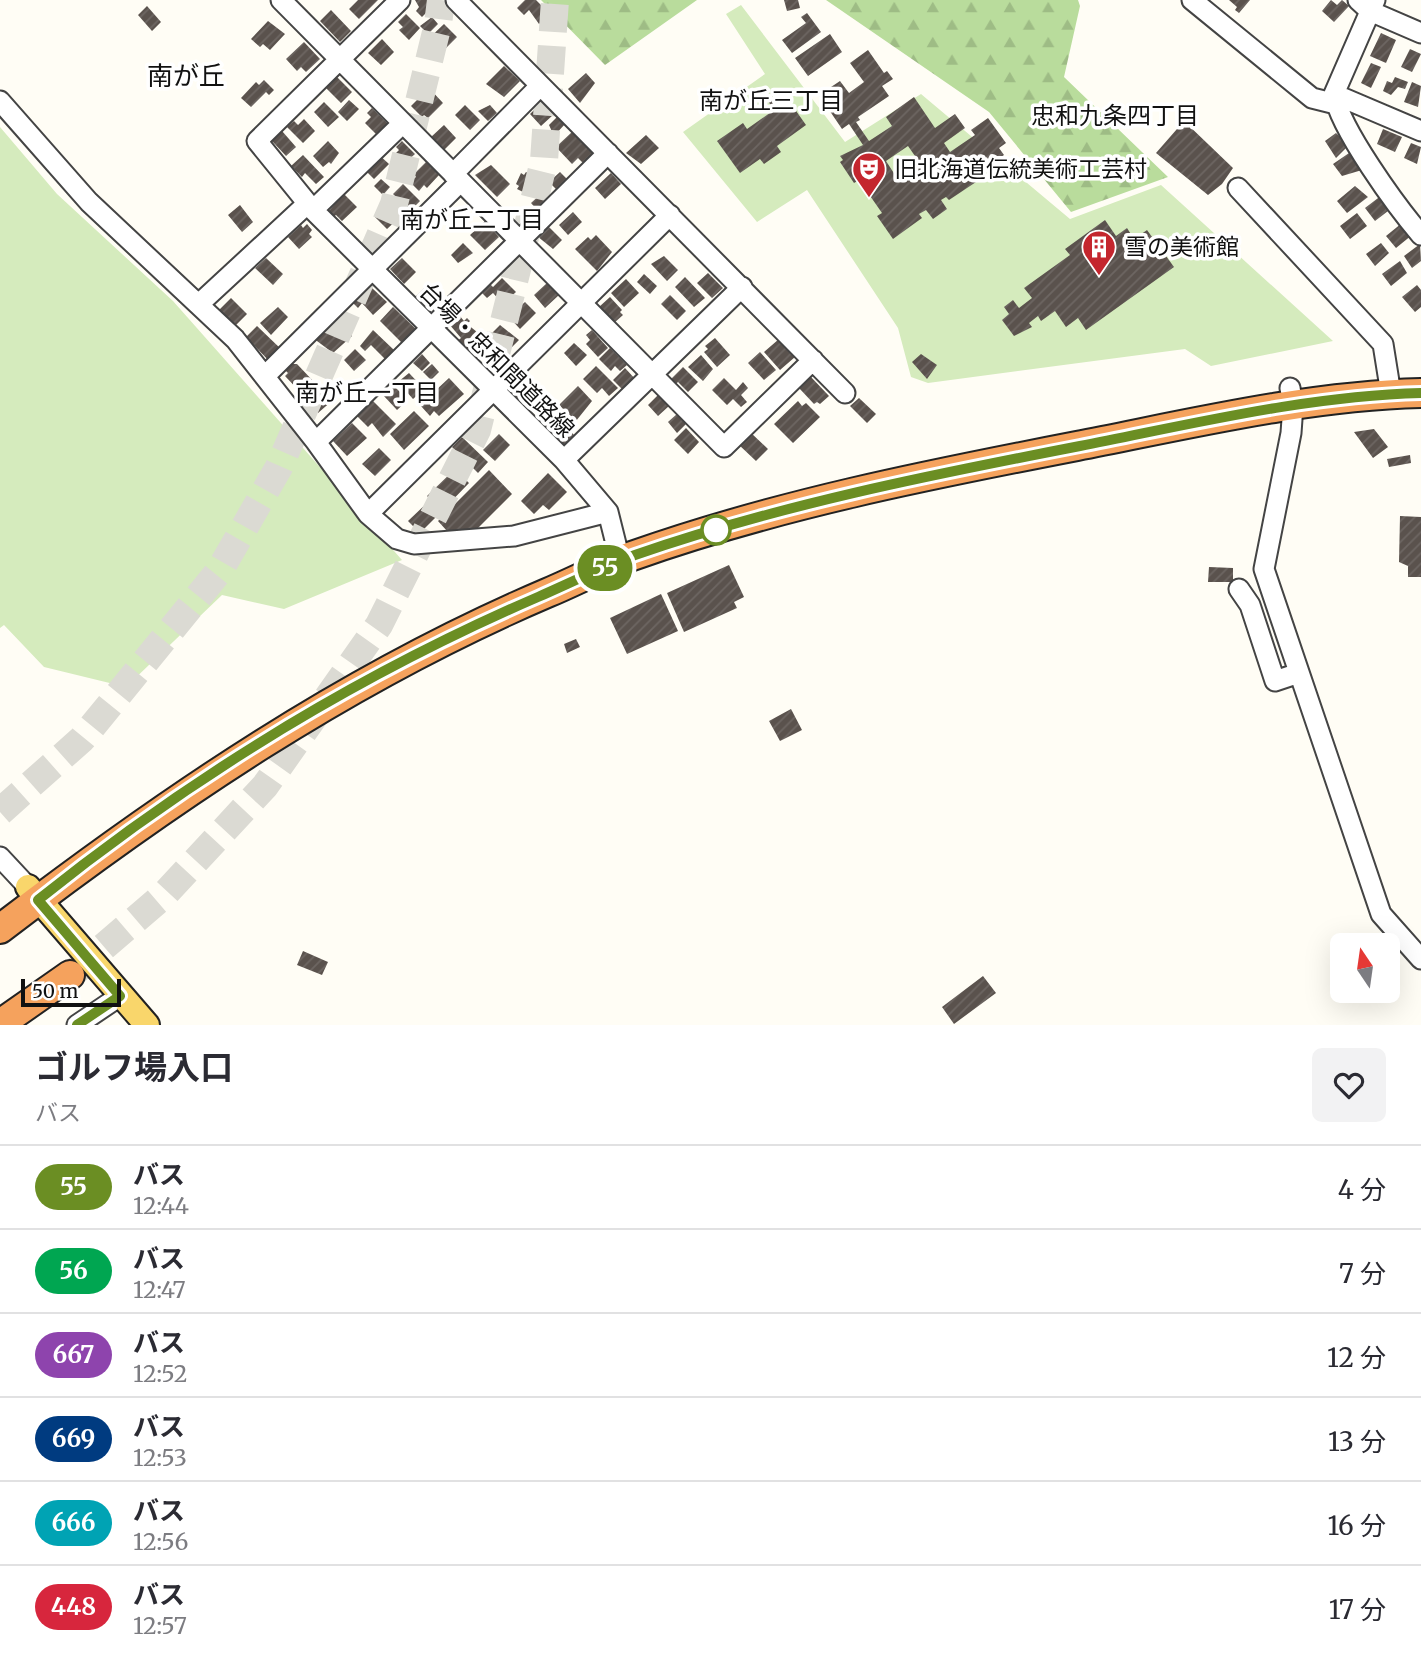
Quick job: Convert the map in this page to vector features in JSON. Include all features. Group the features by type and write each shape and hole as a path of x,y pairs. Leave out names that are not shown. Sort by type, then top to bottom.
{"highway":[{"path":"0,929 33,893 171,782 276,712 410,637 487,600 618,553 710,512 908,462 1292,397 1390,384 1421,374"},
{"path":"1390,384 1421,393"},
{"path":"0,909 33,893"},
{"path":"0,1024 70,975"}],"main road":[{"path":"33,893 147,1025"}],"street":[{"path":"281,0 338,61 724,447 813,360"},
{"path":"338,61 400,0"},
{"path":"456,0 845,393"},
{"path":"1192,0 1312,98 1335,99 1421,131"},
{"path":"1421,33 1367,4 1335,99 1363,152 1421,235"},
{"name":"台場・忠和間道路線","path":"338,61 257,141 310,207 491,391 564,460 608,512 618,553"},
{"path":"265,376 372,269 540,86"},
{"path":"0,101 89,202 200,304 265,376 368,514 397,539 414,544 514,536 608,512"},
{"path":"200,304 402,124"},
{"path":"316,442 608,153"},
{"path":"1238,188 1383,344 1390,384"},
{"path":"368,514 670,215"},
{"path":"564,460 741,287"},
{"path":"1292,397 1291,433 1264,569 1381,914 1421,959"},
{"path":"1239,589 1250,605 1275,681 1299,673"},
{"path":"0,857 33,893"},
{"path":"78,1025 120,996"}],"green space":[{"path":"541,0 697,0 605,65"},
{"path":"826,0 1078,0 1080,6 1064,77 1168,177 1071,212 989,112"},
{"path":"741,5 845,142 921,94 1070,219 1161,185 1333,341 1211,366 1185,349 928,383 911,377 898,328 807,190 757,222 683,132 765,74 726,14"},
{"path":"0,127 57,194 173,301 402,560 284,609 222,595 126,687 44,667 4,625 0,628"}],"building":[{"path":"358,0 378,0 359,19 349,9"},
{"path":"415,0 439,0 422,17 416,11 419,7"},
{"path":"525,0 536,0 550,14 539,24 529,10 524,15 517,8"},
{"path":"784,0 798,0 800,8 787,11"},
{"path":"1229,0 1250,0 1239,13"},
{"path":"1331,0 1337,5 1342,0 1349,6 1334,22 1322,11"},
{"path":"147,6 161,22 152,31 138,15"},
{"path":"331,10 351,31 340,42 320,21"},
{"path":"807,13 821,32 792,53 782,40 806,23 801,17"},
{"path":"406,14 420,28 409,40 399,30 403,27 398,22"},
{"path":"432,17 438,24 428,34 420,26"},
{"path":"268,21 285,34 270,50 263,44 260,47 251,39"},
{"path":"444,24 457,37 444,50 440,46 432,53 423,44"},
{"path":"1381,33 1396,40 1386,63 1370,56"},
{"path":"830,34 842,52 808,76 795,58"},
{"path":"382,39 394,52 381,65 368,53"},
{"path":"304,42 320,59 306,72 301,67 297,71 286,59"},
{"path":"1410,49 1421,54 1412,72 1401,67"},
{"path":"868,50 884,73 887,71 893,79 882,86 889,96 858,117 860,120 856,122 869,141 892,126 886,117 914,97 935,128 955,114 965,128 944,143 950,152 975,135 971,130 988,118 1006,143 999,148 1004,155 972,176 976,182 949,200 946,197 941,200 947,209 933,219 926,210 919,214 922,218 893,239 877,216 882,213 859,180 854,183 840,162 843,160 840,156 863,145 849,124 842,129 819,95 840,81 849,93 864,82 850,63","holes":["908,146 922,166 899,181 886,161"]},
{"path":"1371,63 1381,67 1371,88 1361,83"},
{"path":"504,66 520,81 504,97 486,84"},
{"path":"586,73 595,83 580,103 568,89"},
{"path":"337,77 352,92 341,103 326,88"},
{"path":"1395,77 1408,82 1405,89 1398,87 1391,95 1383,91 1387,81 1392,83"},
{"path":"264,80 274,90 269,95 266,92 251,107 241,98 256,82 259,85"},
{"path":"1412,82 1421,86 1418,107 1404,102"},
{"path":"429,88 443,103 428,118 424,115 422,117 411,106"},
{"path":"782,91 806,125 777,146 781,152 764,164 760,159 740,173 717,141 743,123 747,129 774,110 768,101"},
{"path":"349,100 359,109 347,121 338,112"},
{"path":"324,102 339,117 328,127 314,112"},
{"path":"541,103 553,115 541,126 530,114"},
{"path":"465,105 480,120 470,130 455,115"},
{"path":"490,105 497,113 488,121 478,111"},
{"path":"372,108 388,124 377,135 365,123 371,117 367,113"},
{"path":"557,117 565,124 554,136 549,125"},
{"path":"304,119 315,131 303,143 287,127 294,121 298,125"},
{"path":"1184,121 1233,168 1222,184 1208,195 1156,153"},
{"path":"444,125 456,138 444,150 431,137"},
{"path":"1383,129 1402,137 1395,152 1377,144"},
{"path":"282,131 296,147 286,156 272,141"},
{"path":"572,132 593,154 583,163 578,158 572,164 556,147"},
{"path":"1336,133 1349,145 1336,158 1325,141"},
{"path":"646,135 659,148 641,164 626,153"},
{"path":"328,141 339,153 331,164 329,162 323,167 313,156"},
{"path":"402,141 415,154 400,167 391,158 399,150 396,147"},
{"path":"1411,143 1421,147 1417,164 1404,158"},
{"path":"1352,151 1362,170 1342,176 1333,164"},
{"path":"378,154 389,164 374,179 363,168"},
{"path":"303,155 324,177 316,184 305,173 302,177 291,166"},
{"path":"426,162 439,175 427,188 424,185 419,191 410,182"},
{"path":"491,165 510,184 497,197 475,175"},
{"path":"526,172 541,179 533,197 517,189 519,186 516,184 521,173 524,175"},
{"path":"560,172 570,182 559,192 549,182"},
{"path":"611,173 621,184 605,199 595,188"},
{"path":"381,179 390,187 383,195 374,186"},
{"path":"403,184 420,201 410,211 393,194"},
{"path":"1355,186 1368,197 1347,213 1337,201"},
{"path":"542,193 549,200 538,211 531,203"},
{"path":"344,194 357,207 342,221 336,215 332,218 327,213"},
{"path":"1382,195 1392,208 1375,221 1365,208"},
{"path":"390,203 402,215 387,229 375,217"},
{"path":"240,205 253,222 242,232 228,215"},
{"path":"573,212 582,222 568,235 559,225"},
{"path":"1357,213 1367,226 1350,239 1340,226"},
{"name":"雪の美術館","path":"1105,220 1116,236 1127,228 1134,239 1147,230 1174,267 1086,330 1078,318 1066,327 1055,311 1041,321 1038,316 1029,323 1032,327 1014,336 1002,320 1009,314 1004,307 1013,300 1019,308 1032,298 1024,288 1070,255 1065,249"},
{"path":"485,221 499,237 485,250 470,235"},
{"path":"1402,223 1412,235 1396,248 1386,236"},
{"path":"307,224 312,230 309,234 312,237 299,249 288,237 301,225 303,228"},
{"path":"548,226 562,240 553,249 537,236"},
{"path":"596,235 612,252 597,271 575,249 588,237 591,240"},
{"path":"463,243 473,253 458,263 451,255"},
{"path":"1381,243 1389,253 1375,266 1366,254"},
{"path":"1420,244 1421,261 1412,268 1404,256"},
{"path":"664,256 678,270 667,281 651,264"},
{"path":"266,258 283,274 273,285 255,268"},
{"path":"402,258 416,272 404,284 390,269"},
{"path":"1400,261 1407,273 1391,286 1382,274"},
{"path":"708,273 723,288 712,298 697,283"},
{"path":"644,274 657,286 650,294 637,282"},
{"path":"685,277 705,298 694,307 675,287"},
{"path":"502,278 516,292 503,304 493,293 487,298 479,290 488,282 493,287"},
{"path":"626,279 639,293 624,307 611,293"},
{"path":"429,283 443,298 429,311 415,297"},
{"path":"547,283 559,295 545,308 534,295"},
{"path":"1417,285 1421,290 1421,307 1415,312 1402,297"},
{"path":"372,288 387,302 373,315 362,303 358,308 350,300 353,296 359,300"},
{"path":"670,295 686,311 677,320 661,304"},
{"path":"610,297 622,310 620,312 623,315 614,323 599,307"},
{"path":"231,298 247,314 235,326 217,312"},
{"path":"525,302 536,313 520,329 509,317"},
{"path":"278,307 288,317 271,335 260,323"},
{"path":"393,307 419,332 405,346 380,321"},
{"path":"459,315 464,321 467,318 470,321 467,324 477,332 468,340 474,347 466,354 456,342 461,338 449,324"},
{"path":"331,322 342,334 347,330 352,336 333,353 313,338"},
{"path":"500,325 519,340 506,353 489,336"},
{"path":"257,326 282,350 270,362 246,337"},
{"path":"373,330 394,350 385,359 371,345 365,351 360,346"},
{"path":"592,330 608,348 598,357 586,344 590,340 586,335"},
{"path":"715,338 730,355 717,367 704,352 708,349 705,346"},
{"path":"779,339 795,357 780,370 764,352"},
{"path":"574,343 587,355 576,366 564,353"},
{"path":"610,348 627,365 620,371 615,366 611,371 599,359"},
{"path":"355,349 366,360 354,371 344,360"},
{"path":"760,352 776,370 764,380 748,363"},
{"path":"422,354 430,363 422,371 413,363"},
{"path":"921,354 937,365 927,379 912,362"},
{"path":"701,355 713,369 703,381 688,367"},
{"path":"291,364 297,364 315,383 303,395 285,376 288,373 285,370"},
{"path":"432,364 439,372 431,380 423,372"},
{"path":"596,366 618,388 609,396 602,388 597,393 583,379"},
{"path":"683,367 698,382 688,392 678,382 675,385 670,380"},
{"path":"625,368 637,381 625,392 613,380"},
{"path":"409,373 424,389 413,399 398,382"},
{"path":"811,377 829,396 820,404 814,404 799,388"},
{"path":"449,378 464,394 439,416 434,411 430,416 420,405"},
{"path":"724,378 736,390 743,382 748,388 741,395 747,402 741,407 733,399 727,405 712,390"},
{"path":"520,382 532,394 521,404 509,392"},
{"path":"393,385 408,400 397,410 383,395"},
{"path":"578,386 592,401 576,421 559,405"},
{"path":"321,391 333,400 318,413 309,402"},
{"path":"658,395 669,406 658,416 648,405"},
{"path":"859,398 876,414 867,423 850,406"},
{"path":"372,400 396,424 383,437 372,423 368,427 355,414"},
{"path":"798,401 802,406 806,403 820,417 793,443 774,424"},
{"path":"550,410 575,436 563,448 537,421"},
{"path":"414,411 429,426 404,450 390,434"},
{"path":"677,414 686,424 677,433 668,422"},
{"path":"352,423 367,438 347,456 333,441"},
{"path":"686,428 699,442 688,454 674,440"},
{"path":"1374,429 1388,447 1373,458 1354,432"},
{"path":"750,432 768,449 756,461 738,444"},
{"path":"499,434 510,445 495,461 483,450"},
{"path":"462,437 488,462 478,473 452,447"},
{"path":"379,448 391,460 375,476 362,464"},
{"path":"1410,455 1411,463 1389,467 1387,459"},
{"path":"455,469 469,483 442,511 427,496"},
{"path":"489,470 512,494 478,528 447,531 438,521"},
{"path":"548,473 567,492 549,510 543,505 534,514 521,501"},
{"path":"428,502 439,514 420,533 408,521"},
{"path":"1400,516 1421,517 1421,577 1408,577 1408,566 1399,562"},
{"path":"729,565 744,597 734,602 737,608 684,632 667,593"},
{"path":"1209,567 1233,568 1233,582 1208,582"},
{"path":"661,594 678,631 627,654 610,618"},
{"path":"576,639 580,647 567,653 564,644"},
{"path":"791,709 802,730 780,741 769,721"},
{"path":"303,951 328,962 322,975 297,965"},
{"path":"983,976 996,993 954,1024 942,1007"}],"tunnel":[{"path":"0,812 82,739 220,570 279,467 394,204 438,24 441,0"},
{"path":"72,974 164,895 265,786 379,625 477,430 544,161 555,0"}],"bus line":[{"name":"55","path":"77,1025 120,996 38,900 120,838 266,740 382,673 494,616 637,554 755,518 831,499 1006,460 1293,405 1371,394 1421,393"}],"place":[{"name":"旧北海道伝統美術工芸村","path":"869,199"},
{"name":"雪の美術館","path":"1099,277"}],"district":[{"name":"南が丘","path":"186,76"},
{"name":"南が丘三丁目","path":"771,101"},
{"name":"忠和九条四丁目","path":"1115,116"},
{"name":"南が丘二丁目","path":"472,220"},
{"name":"南が丘一丁目","path":"367,393"}]}
